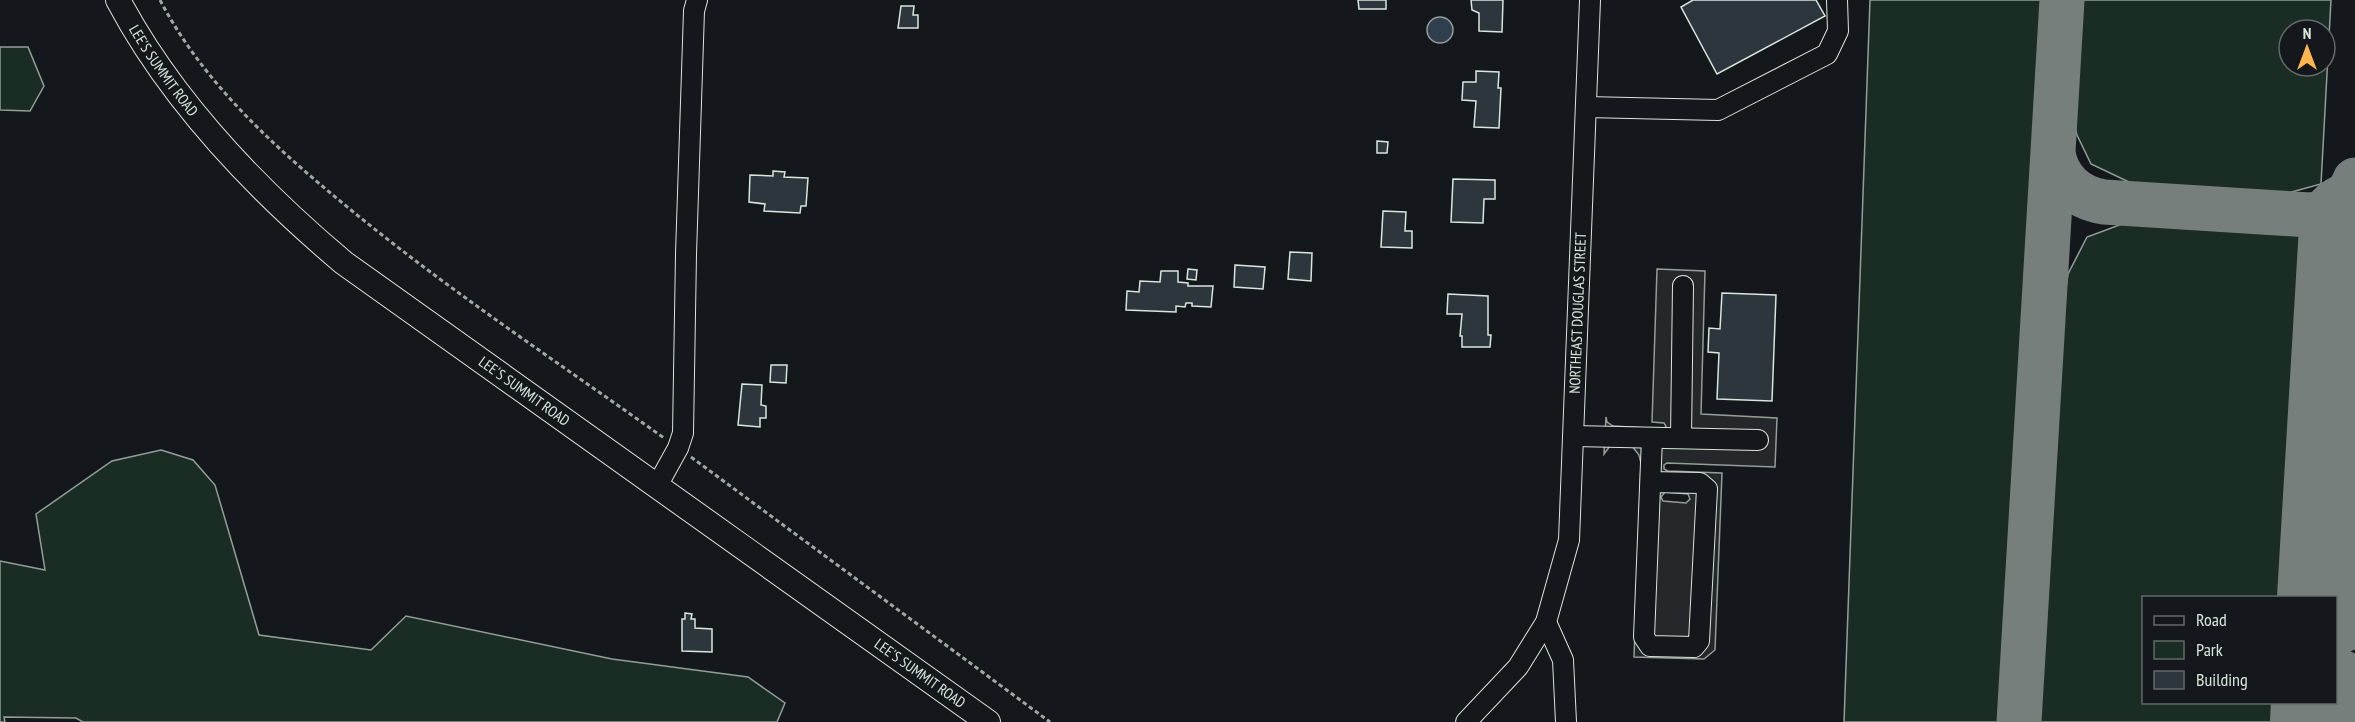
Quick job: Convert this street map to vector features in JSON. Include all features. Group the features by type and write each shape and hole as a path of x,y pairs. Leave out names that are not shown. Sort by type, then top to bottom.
{"main road":[{"name":"LEE'S SUMMIT ROAD","path":"118,0 145,45 195,114 259,186 300,226 381,289 988,722"}],"street":[{"path":"657,486 678,448 683,433 686,243 694,10 697,0"},
{"name":"NORTHEAST DOUGLAS STREET","path":"1466,722 1518,667 1546,622 1569,540 1590,0"},
{"path":"1586,107 1718,110 1827,54 1838,31 1837,0"},
{"path":"1681,437 1683,286"},
{"path":"1574,436 1758,440"},
{"path":"1651,482 1700,483 1707,489 1699,641 1694,647 1650,646 1644,637 1652,438"},
{"path":"1546,622 1563,660 1566,722"}],"path":[{"path":"160,0 217,85 249,121 317,182 415,262 678,448 1050,722"}],"green space":[{"path":"1870,0 2049,0 2007,722 1844,722"},
{"path":"2074,0 2331,0 2330,18 2277,18 2277,78 2327,78 2321,184 2288,193 2214,194 2131,183 2091,164 2077,135 2072,116 2071,48"},
{"path":"0,47 28,47 44,86 30,111 0,110"},
{"path":"2200,221 2288,229 2313,244 2293,596 2142,596 2142,704 2287,704 2286,722 2034,722 2057,353 2068,274 2087,237 2122,224"},
{"path":"161,450 193,460 215,485 259,635 371,650 406,616 612,659 748,677 785,703 777,722 83,722 76,718 4,717 5,722 0,722 0,561 45,570 36,514 112,461"}],"shaded area":[{"path":"1657,269 1705,271 1701,414 1777,418 1775,467 1667,463 1664,465 1664,469 1668,471 1722,473 1715,650 1704,659 1634,657 1641,463 1639,455 1632,446 1610,446 1604,454 1606,417 1607,422 1613,426 1664,429 1666,426 1664,423 1652,422","holes":["1665,492 1688,494 1690,499 1686,503 1663,501 1661,497"]}],"water":[{"path":"1440,17 1449,21 1453,30 1449,39 1440,43 1431,39 1427,30 1431,21"}],"building":[{"path":"1358,0 1386,0 1386,9 1359,9"},
{"path":"1471,0 1503,0 1502,32 1479,31 1479,13 1472,10"},
{"path":"1693,0 1816,0 1825,16 1717,74 1681,7"},
{"path":"901,6 914,6 913,15 918,15 918,28 898,28"},
{"path":"1476,71 1499,72 1498,88 1501,88 1499,128 1474,127 1476,101 1462,100 1463,82 1476,82"},
{"path":"1377,141 1388,142 1387,153 1377,153"},
{"path":"773,171 785,172 784,177 808,178 806,206 801,206 800,213 764,211 765,204 749,202 750,175 773,176"},
{"path":"1453,179 1495,180 1495,199 1484,199 1483,223 1451,222"},
{"path":"1383,211 1406,212 1405,231 1412,231 1412,248 1381,247"},
{"path":"1290,252 1312,253 1311,281 1288,279"},
{"path":"1235,265 1265,267 1263,289 1234,287"},
{"path":"1188,269 1197,270 1196,280 1187,279"},
{"path":"1161,271 1178,271 1178,282 1188,283 1188,286 1213,286 1211,307 1192,306 1192,303 1186,303 1185,307 1176,306 1176,312 1126,310 1127,291 1139,292 1140,281 1160,282"},
{"path":"1722,293 1776,295 1772,401 1717,399 1719,353 1708,352 1709,328 1720,329"},
{"path":"1448,294 1488,296 1490,347 1462,347 1462,336 1460,336 1462,314 1447,314"},
{"path":"771,365 787,365 786,383 770,382"},
{"path":"742,384 762,385 761,405 766,406 766,418 760,418 760,427 738,425"},
{"path":"685,613 692,614 691,619 695,619 695,628 712,629 712,652 682,651 682,619 685,619"}],"taxiway":[{"path":"2019,722 2062,0"},
{"path":"2053,152 2058,171 2070,186 2085,196 2104,202 2310,215 2338,204 2348,193 2355,180"},
{"path":"2310,215 2330,222 2337,228 2346,244 2352,273"}],"runway":[{"path":"2333,596 2355,228"},
{"path":"2326,722 2327,704"}]}
